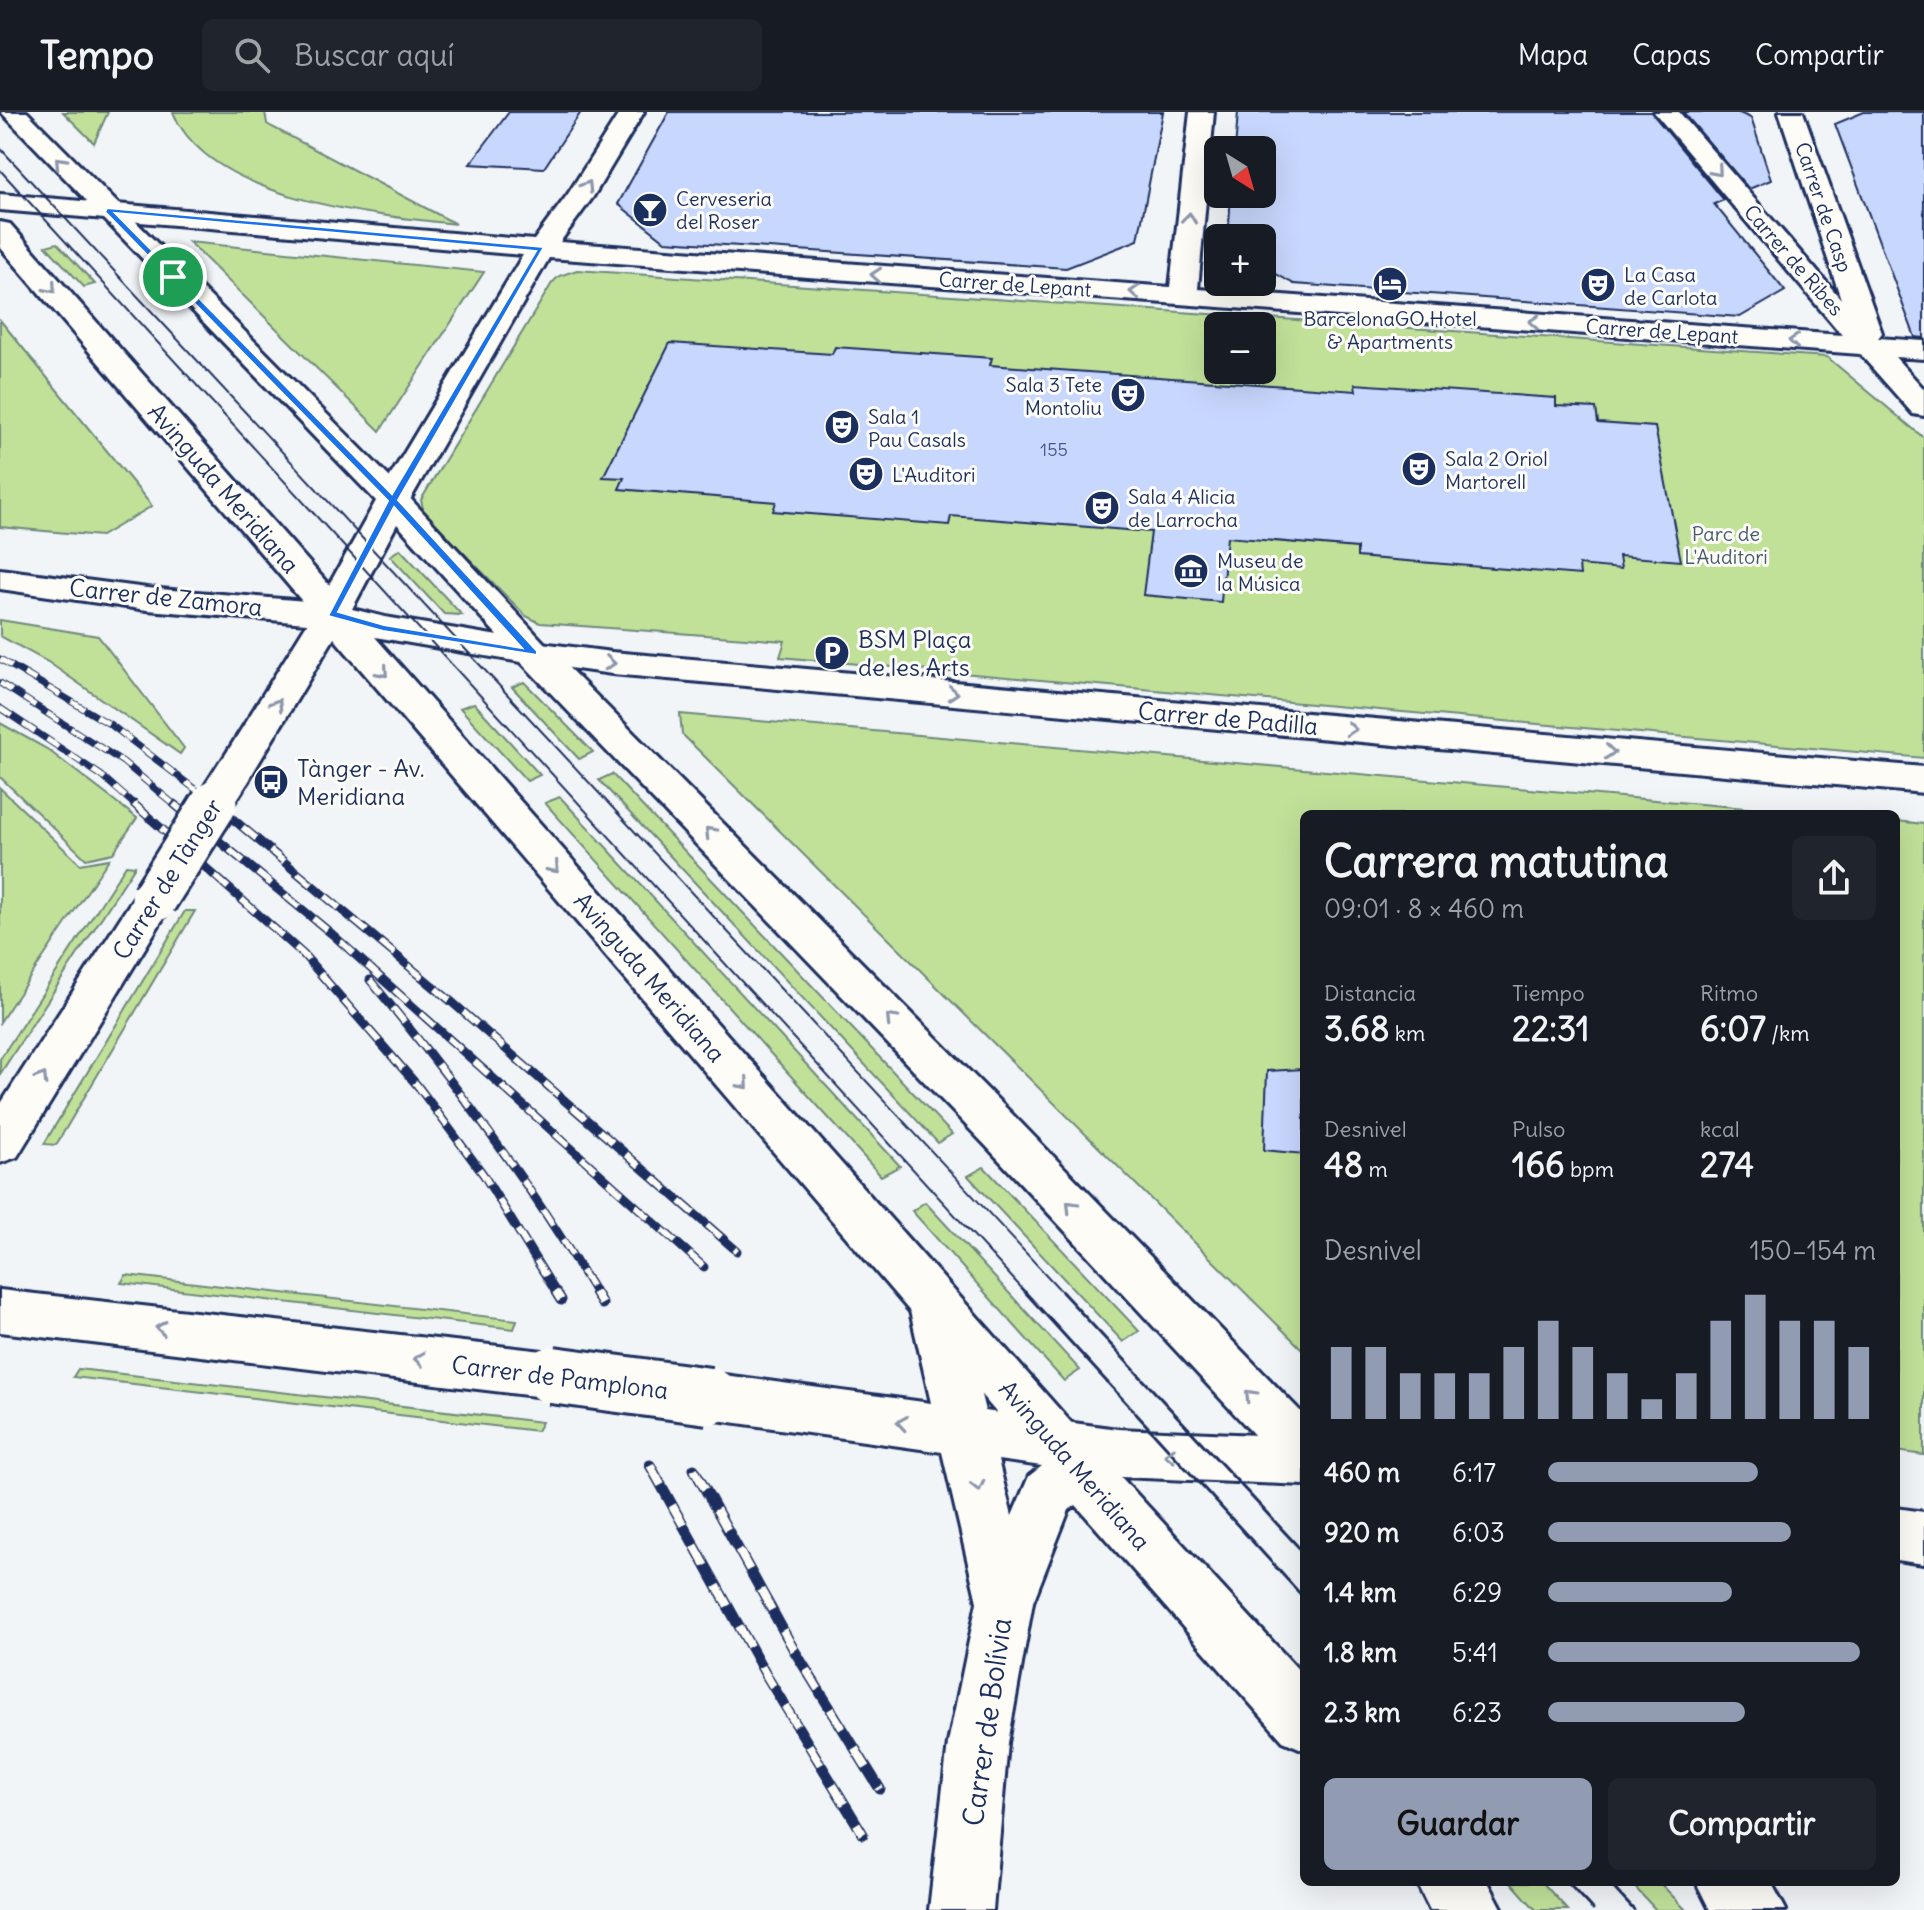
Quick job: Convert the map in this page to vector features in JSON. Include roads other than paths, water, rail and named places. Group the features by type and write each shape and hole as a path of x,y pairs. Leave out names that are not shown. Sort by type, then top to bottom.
{"street":[{"path":"13,112 393,500 533,653 972,1102 1300,1447"},
{"name":"Carrer de Tànger","path":"0,1144 331,614 393,500 541,249 580,197 632,112"},
{"path":"1183,296 1202,112"},
{"name":"Carrer de Ribes","path":"1666,112 1807,279 1924,407"},
{"name":"Carrer de Casp","path":"1791,112 1871,347"},
{"name":"Carrer de Lepant","path":"0,202 707,263 1924,350"},
{"name":"Avinguda Meridiana","path":"0,230 331,614 933,1302 1085,1457 1300,1715"},
{"name":"Carrer de Zamora","path":"0,579 147,599 331,614 398,630 533,653"},
{"name":"Carrer de Padilla","path":"533,653 612,663 1924,780"},
{"name":"Carrer de Bolívia","path":"933,1302 1005,1602 978,1743 961,1910"},
{"name":"Carrer de Pamplona","path":"0,1311 709,1396 966,1433 1085,1457 1300,1461"},
{"path":"1005,1602 1048,1494 1085,1457"},
{"path":"1900,1535 1924,1538"},
{"path":"1450,1886 1471,1910"},
{"path":"1731,1886 1754,1910"}],"tram line":[{"path":"0,148 1064,1294"},
{"path":"0,170 1027,1294"},
{"path":"1025,1292 1300,1594"},
{"path":"1062,1292 1300,1549"},
{"path":"1571,1886 1593,1910"},
{"path":"1612,1886 1634,1910"}],"railway":[{"path":"0,659 111,725 217,806"},
{"path":"0,683 123,762 176,806"},
{"path":"0,708 102,776 136,806"},
{"path":"134,804 303,954 417,1085 483,1174 557,1294"},
{"path":"174,804 332,934 704,1267"},
{"path":"215,804 453,1003 737,1251"},
{"path":"370,980 489,1133 545,1212 596,1294"},
{"path":"556,1292 561,1300"},
{"path":"595,1292 602,1304"},
{"path":"650,1465 766,1675 863,1834"},
{"path":"694,1469 794,1650 880,1789"}],"place":[{"name":"Cerveseria del Roser","path":"650,210"},
{"name":"BarcelonaGO Hotel & Apartments","path":"1390,284"},
{"name":"La Casa de Carlota","path":"1598,285"},
{"name":"Sala 3 Tete Montoliu","path":"1128,395"},
{"name":"Sala 1 Pau Casals","path":"842,427"},
{"name":"Sala 2 Oriol Martorell","path":"1419,469"},
{"name":"L'Auditori","path":"866,474"},
{"name":"Sala 4 Alicia de Larrocha","path":"1102,508"},
{"name":"Museu de la Música","path":"1191,571"},
{"name":"BSM Plaça de les Arts","path":"832,653"},
{"name":"Tànger - Av. Meridiana","path":"271,782"}],"park label":[{"name":"Parc de L'Auditori","path":"1726,544"}]}
